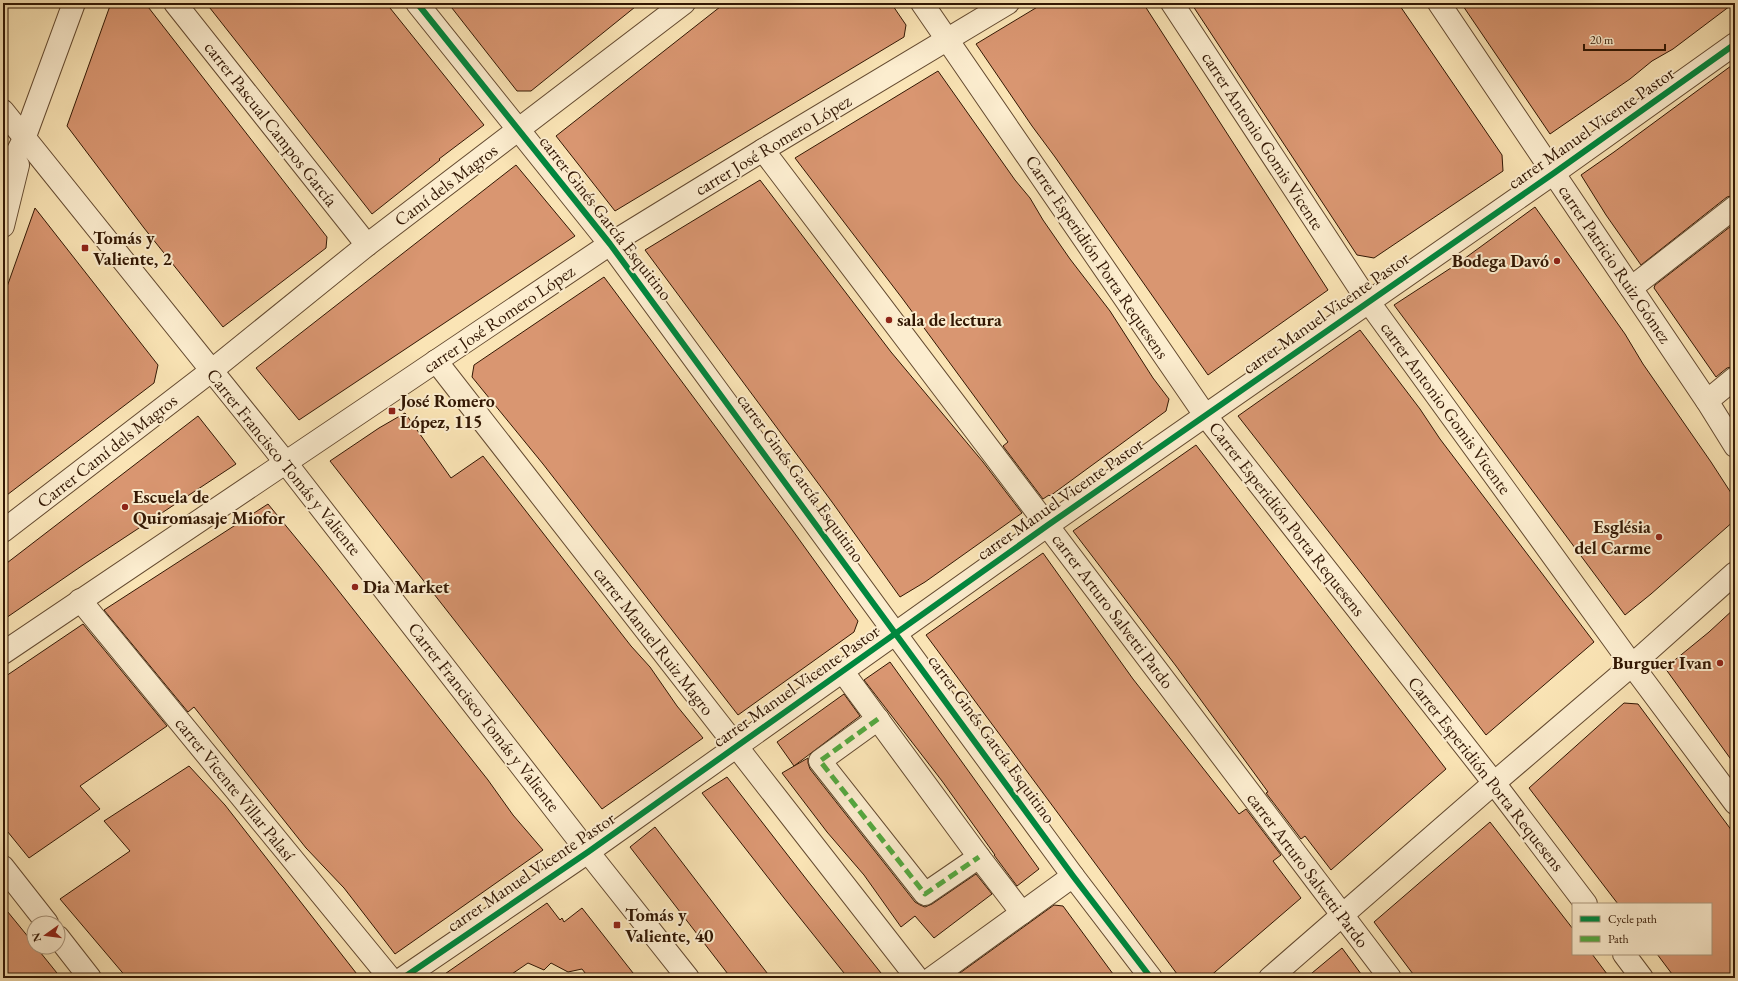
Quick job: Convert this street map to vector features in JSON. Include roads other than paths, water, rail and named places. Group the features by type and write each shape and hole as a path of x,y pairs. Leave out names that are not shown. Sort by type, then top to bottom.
{"street":[{"name":"carrer Pascual Campos García","path":"175,3 367,245"},
{"name":"carrer Ginés García Esquitino","path":"417,3 610,244 1073,876 1151,978"},
{"name":"Carrer Esperidión Porta Requesens","path":"922,3 1206,415 1494,783 1585,903"},
{"name":"carrer José Romero López","path":"3,653 610,244 1008,3"},
{"name":"carrer Antonio Gomis Vicente","path":"1172,3 1368,301 1632,665 1735,803"},
{"name":"carrer Patricio Ruiz Gómez","path":"1439,3 1707,401 1735,446"},
{"name":"Camí dels Magros","path":"211,371 367,245 518,131 681,4"},
{"path":"3,226 24,139 69,6"},
{"name":"carrer Manuel Vicente Pastor","path":"403,978 588,852 736,746 897,634 1048,525 1554,173 1735,44"},
{"name":"Carrer Francisco Tomás y Valiente","path":"3,111 211,371 286,462 588,852 688,978"},
{"path":"3,180 24,139"},
{"name":"carrer Arturo Salvetti Pardo","path":"763,150 1390,978"},
{"path":"1631,288 1735,207"},
{"name":"carrer Manuel Ruiz Magro","path":"436,361 917,978"},
{"name":"Carrer Camí dels Magros","path":"3,532 211,371"},
{"path":"1707,401 1735,378"},
{"path":"1270,978 1632,665 1735,573"},
{"name":"carrer Vicente Villar Palasí","path":"80,600 390,978"},
{"path":"843,672 1022,913"},
{"path":"878,720 820,761 925,894 979,857"},
{"path":"3,867 41,915"},
{"path":"932,978 1073,876"},
{"path":"66,947 90,978"},
{"path":"1625,955 1642,978"}],"place":[{"name":"Tomás y Valiente, 2","path":"85,248"},
{"name":"Bodega Davó","path":"1557,261"},
{"name":"sala de lectura","path":"889,320"},
{"name":"José Romero López, 115","path":"392,411"},
{"name":"Escuela de Quiromasaje Miofor","path":"125,507"},
{"name":"Església del Carme","path":"1659,537"},
{"name":"Dia Market","path":"355,587"},
{"name":"Burguer Ivan","path":"1720,663"},
{"name":"Tomás y Valiente, 40","path":"617,925"}]}
